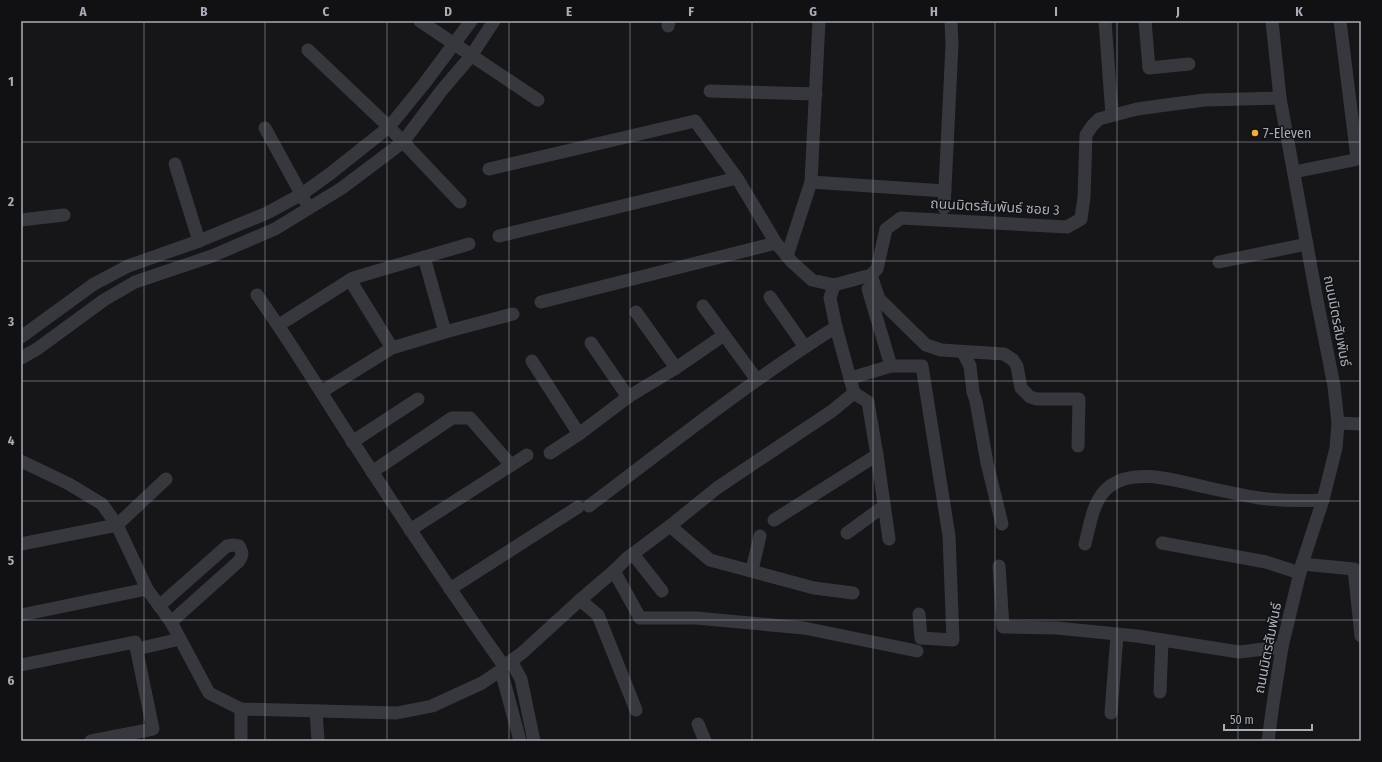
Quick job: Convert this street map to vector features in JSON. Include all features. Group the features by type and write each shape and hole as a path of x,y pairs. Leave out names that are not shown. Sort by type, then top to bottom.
{"street":[{"path":"420,21 538,100"},
{"path":"21,337 94,284 128,266 199,241 267,213 302,194 389,127 424,84 471,21"},
{"path":"21,358 37,349 104,300 136,282 212,256 275,229 309,210 342,188 402,142 442,90 471,56 494,21"},
{"path":"787,256 811,182 819,21"},
{"path":"944,208 952,45 951,21"},
{"path":"1105,21 1112,115"},
{"path":"1145,21 1150,68 1188,64"},
{"name":"ถนนมิตรสัมพันธ์","path":"1268,741 1282,647 1301,568 1323,500 1336,448 1338,423 1334,386 1280,98 1272,21"},
{"path":"1294,172 1359,158 1350,110 1340,21"},
{"path":"308,50 389,127 460,202"},
{"path":"710,92 816,94"},
{"name":"ถนนมิตรสัมพันธ์ ซอย 3","path":"867,276 877,269 886,229 901,218 1067,227 1081,219 1084,197 1086,135 1092,126 1100,119 1137,109 1205,100 1280,98"},
{"path":"489,169 695,121 737,178 776,243 812,280 834,284 867,276"},
{"path":"265,128 302,194 309,210"},
{"path":"175,164 199,241"},
{"path":"499,236 737,178"},
{"path":"811,182 945,191"},
{"path":"21,220 64,215"},
{"path":"541,302 776,243"},
{"path":"279,325 353,278 469,244"},
{"path":"1219,262 1307,244"},
{"path":"424,257 445,332"},
{"path":"867,276 879,299 919,340 926,345 941,350 998,353 1009,356 1016,366 1021,388 1030,397 1037,399 1079,399 1078,446"},
{"path":"867,276 891,366"},
{"path":"350,280 392,348"},
{"path":"834,284 830,298 836,327 854,393 868,402 877,455 888,539"},
{"path":"257,294 279,325 352,442 450,589 506,666 522,679 534,741"},
{"path":"770,297 805,346"},
{"path":"703,306 757,380"},
{"path":"636,312 676,368"},
{"path":"321,392 392,348 513,314"},
{"path":"450,589 584,506 757,380 805,346 836,327"},
{"path":"550,453 579,434 628,397 676,368 724,335"},
{"path":"591,343 628,397"},
{"path":"963,352 970,366 973,392 976,401 987,463 1002,524"},
{"path":"532,361 579,434"},
{"path":"851,378 891,366 922,366 949,536 953,640 922,638 919,614"},
{"path":"21,461 69,484 102,504 117,525 147,589 175,631 209,692 241,709 397,713 432,706 482,683 522,653 626,559 717,488 832,411 854,393"},
{"path":"352,442 418,399"},
{"path":"372,472 452,418 470,418 511,465"},
{"path":"1338,423 1361,424"},
{"path":"410,530 527,455"},
{"path":"774,520 877,455"},
{"path":"21,472 36,469"},
{"path":"1086,544 1094,512 1100,497 1109,486 1123,479 1150,476 1258,498 1286,501 1323,500"},
{"path":"21,544 117,525 166,479"},
{"path":"847,533 884,506"},
{"path":"670,526 710,560 752,570 814,588 854,593"},
{"path":"752,570 760,536"},
{"path":"1162,543 1301,568 1354,568 1359,586 1361,636"},
{"path":"21,665 136,646 175,631 242,557 242,552 239,546 227,546 159,606"},
{"path":"633,554 662,591"},
{"path":"999,566 1003,627 1057,628 1162,640 1239,652 1282,647"},
{"path":"614,571 640,618 696,618 804,628 916,651"},
{"path":"21,614 147,589"},
{"path":"580,600 598,615 636,710"},
{"path":"1111,713 1117,635"},
{"path":"1160,692 1162,640"},
{"path":"91,741 154,729 136,646"},
{"path":"506,666 520,741"},
{"path":"241,709 242,741"},
{"path":"316,711 318,741"},
{"path":"698,724 705,741"}],"place":[{"name":"7-Eleven","path":"1255,133"}]}
